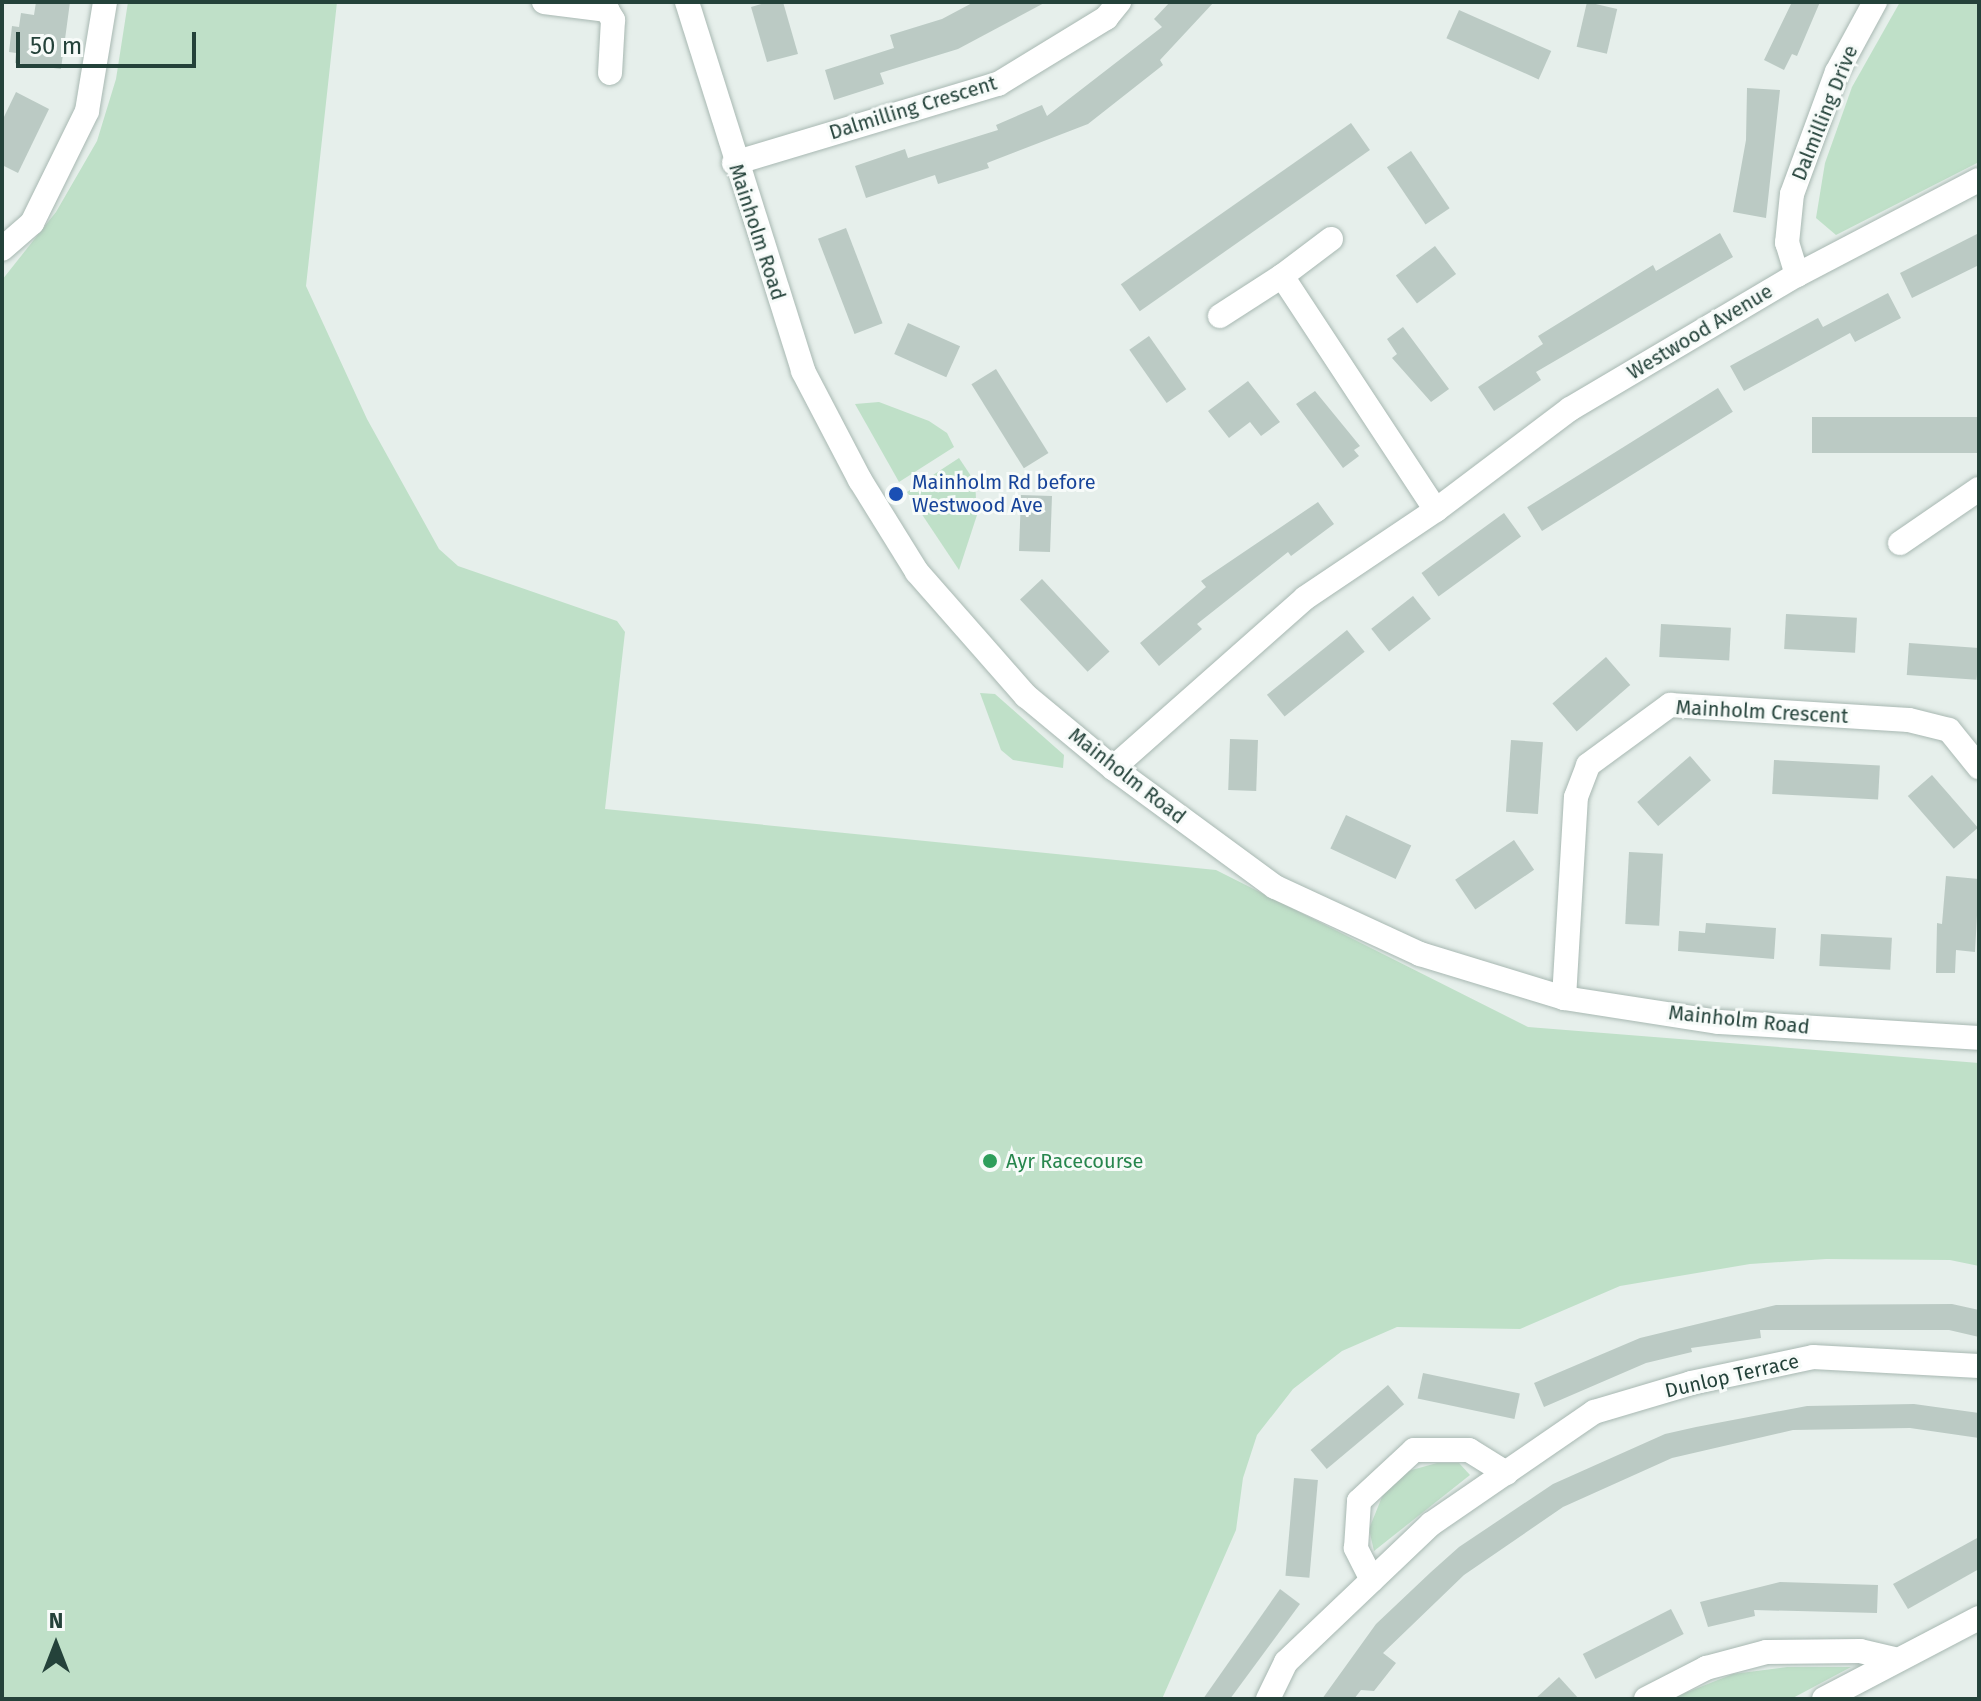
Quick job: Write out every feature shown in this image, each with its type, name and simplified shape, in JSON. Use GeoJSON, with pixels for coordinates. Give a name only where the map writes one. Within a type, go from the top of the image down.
{"type":"FeatureCollection","features":[{"type":"Feature","properties":{"kind":"street"},"geometry":{"type":"LineString","coordinates":[[2,249],[32,223],[87,111],[105,2]]}},
{"type":"Feature","properties":{"kind":"street"},"geometry":{"type":"LineString","coordinates":[[544,2],[607,10],[613,20],[610,73]]}},
{"type":"Feature","properties":{"kind":"street","name":"Mainholm Road"},"geometry":{"type":"LineString","coordinates":[[687,2],[734,163],[803,371],[917,572],[1026,696],[1113,768],[1275,887],[1420,954],[1564,998],[1719,1022],[1979,1038]]}},
{"type":"Feature","properties":{"kind":"street","name":"Dalmilling Crescent"},"geometry":{"type":"LineString","coordinates":[[734,163],[998,84],[1106,18],[1119,2]]}},
{"type":"Feature","properties":{"kind":"street","name":"Dalmilling Drive"},"geometry":{"type":"LineString","coordinates":[[1797,275],[1787,243],[1792,194],[1837,72],[1875,2]]}},
{"type":"Feature","properties":{"kind":"street","name":"Westwood Avenue"},"geometry":{"type":"LineString","coordinates":[[1113,768],[1305,598],[1436,510],[1570,409],[1797,275],[1979,180]]}},
{"type":"Feature","properties":{"kind":"street"},"geometry":{"type":"LineString","coordinates":[[1220,316],[1282,276],[1331,239]]}},
{"type":"Feature","properties":{"kind":"street"},"geometry":{"type":"LineString","coordinates":[[1282,276],[1436,510]]}},
{"type":"Feature","properties":{"kind":"street"},"geometry":{"type":"LineString","coordinates":[[1900,543],[1979,489]]}},
{"type":"Feature","properties":{"kind":"street","name":"Mainholm Crescent"},"geometry":{"type":"LineString","coordinates":[[1564,998],[1576,797],[1588,765],[1670,705],[1909,720],[1949,730],[1979,767]]}},
{"type":"Feature","properties":{"kind":"street","name":"Dunlop Terrace"},"geometry":{"type":"LineString","coordinates":[[1268,1699],[1286,1662],[1431,1524],[1594,1412],[1691,1383],[1813,1357],[1979,1366]]}},
{"type":"Feature","properties":{"kind":"street"},"geometry":{"type":"LineString","coordinates":[[1372,1580],[1356,1548],[1359,1501],[1414,1450],[1469,1450],[1506,1473]]}},
{"type":"Feature","properties":{"kind":"street"},"geometry":{"type":"LineString","coordinates":[[1824,1699],[1895,1659],[1979,1618]]}},
{"type":"Feature","properties":{"kind":"street"},"geometry":{"type":"LineString","coordinates":[[1646,1699],[1706,1668],[1766,1652],[1860,1651],[1895,1659]]}},
{"type":"Feature","properties":{"kind":"green space","name":"Ayr Racecourse"},"geometry":{"type":"Polygon","coordinates":[[[128,2],[337,2],[306,286],[367,419],[439,549],[458,566],[617,621],[625,632],[605,809],[1216,870],[1528,1027],[1979,1063],[1979,1266],[1950,1260],[1826,1259],[1750,1264],[1620,1286],[1520,1329],[1397,1327],[1342,1351],[1293,1389],[1257,1435],[1243,1478],[1236,1530],[1162,1699],[2,1699],[2,280],[56,212],[97,141],[116,79],[128,2]]]}},
{"type":"Feature","properties":{"kind":"green space"},"geometry":{"type":"Polygon","coordinates":[[[1900,2],[1979,2],[1979,162],[1836,235],[1816,218],[1825,163],[1852,87],[1900,2]]]}},
{"type":"Feature","properties":{"kind":"green space"},"geometry":{"type":"Polygon","coordinates":[[[879,402],[929,421],[947,433],[954,447],[899,482],[855,404],[879,402]]]}},
{"type":"Feature","properties":{"kind":"green space"},"geometry":{"type":"Polygon","coordinates":[[[959,458],[975,482],[977,515],[959,570],[907,492],[959,458]]]}},
{"type":"Feature","properties":{"kind":"green space"},"geometry":{"type":"Polygon","coordinates":[[[980,693],[995,694],[1064,755],[1063,768],[1013,760],[1001,750],[980,693]]]}},
{"type":"Feature","properties":{"kind":"green space"},"geometry":{"type":"Polygon","coordinates":[[[1437,1463],[1459,1463],[1470,1475],[1374,1551],[1369,1529],[1386,1487],[1408,1471],[1437,1463]]]}},
{"type":"Feature","properties":{"kind":"green space"},"geometry":{"type":"Polygon","coordinates":[[[1787,1667],[1851,1667],[1791,1699],[1670,1699],[1733,1674],[1787,1667]]]}},
{"type":"Feature","properties":{"kind":"building"},"geometry":{"type":"Polygon","coordinates":[[[36,2],[70,2],[61,69],[15,63],[16,53],[9,52],[12,26],[19,27],[21,13],[34,15],[36,2]]]}},
{"type":"Feature","properties":{"kind":"building"},"geometry":{"type":"Polygon","coordinates":[[[783,2],[798,54],[767,62],[751,7],[783,2]]]}},
{"type":"Feature","properties":{"kind":"building"},"geometry":{"type":"Polygon","coordinates":[[[974,2],[1046,2],[958,49],[880,73],[884,84],[834,100],[825,70],[894,48],[890,35],[942,19],[974,2]]]}},
{"type":"Feature","properties":{"kind":"building"},"geometry":{"type":"Polygon","coordinates":[[[1170,2],[1214,2],[1160,60],[1163,65],[1088,124],[987,163],[989,168],[938,184],[935,175],[866,198],[855,166],[905,149],[908,158],[998,130],[996,125],[1042,105],[1047,116],[1162,27],[1154,19],[1170,2]]]}},
{"type":"Feature","properties":{"kind":"building"},"geometry":{"type":"Polygon","coordinates":[[[1587,2],[1617,9],[1607,54],[1577,47],[1587,2]]]}},
{"type":"Feature","properties":{"kind":"building"},"geometry":{"type":"Polygon","coordinates":[[[1792,2],[1820,2],[1797,56],[1792,54],[1784,70],[1764,60],[1792,2]]]}},
{"type":"Feature","properties":{"kind":"building"},"geometry":{"type":"Polygon","coordinates":[[[1459,10],[1551,51],[1539,79],[1446,38],[1459,10]]]}},
{"type":"Feature","properties":{"kind":"building"},"geometry":{"type":"Polygon","coordinates":[[[1747,88],[1780,90],[1766,218],[1733,212],[1746,140],[1747,88]]]}},
{"type":"Feature","properties":{"kind":"building"},"geometry":{"type":"Polygon","coordinates":[[[16,92],[49,109],[18,173],[2,165],[2,121],[16,92]]]}},
{"type":"Feature","properties":{"kind":"building"},"geometry":{"type":"Polygon","coordinates":[[[1351,123],[1370,150],[1140,311],[1121,284],[1351,123]]]}},
{"type":"Feature","properties":{"kind":"building"},"geometry":{"type":"Polygon","coordinates":[[[1411,151],[1450,208],[1426,224],[1387,167],[1411,151]]]}},
{"type":"Feature","properties":{"kind":"building"},"geometry":{"type":"Polygon","coordinates":[[[846,228],[883,323],[855,334],[818,239],[846,228]]]}},
{"type":"Feature","properties":{"kind":"building"},"geometry":{"type":"Polygon","coordinates":[[[1720,233],[1733,257],[1536,372],[1541,380],[1494,411],[1478,387],[1543,344],[1538,336],[1653,265],[1656,271],[1720,233]]]}},
{"type":"Feature","properties":{"kind":"building"},"geometry":{"type":"Polygon","coordinates":[[[1979,233],[1979,265],[1912,298],[1900,273],[1979,233]]]}},
{"type":"Feature","properties":{"kind":"building"},"geometry":{"type":"Polygon","coordinates":[[[1435,246],[1456,274],[1417,303],[1396,275],[1435,246]]]}},
{"type":"Feature","properties":{"kind":"building"},"geometry":{"type":"Polygon","coordinates":[[[1888,293],[1901,318],[1855,342],[1850,333],[1744,391],[1730,366],[1818,318],[1823,327],[1888,293]]]}},
{"type":"Feature","properties":{"kind":"building"},"geometry":{"type":"Polygon","coordinates":[[[908,323],[960,346],[946,377],[894,354],[908,323]]]}},
{"type":"Feature","properties":{"kind":"building"},"geometry":{"type":"Polygon","coordinates":[[[1403,327],[1449,389],[1431,402],[1392,358],[1397,354],[1387,339],[1403,327]]]}},
{"type":"Feature","properties":{"kind":"building"},"geometry":{"type":"Polygon","coordinates":[[[1149,336],[1186,389],[1167,403],[1129,350],[1149,336]]]}},
{"type":"Feature","properties":{"kind":"building"},"geometry":{"type":"Polygon","coordinates":[[[996,369],[1048,453],[1024,468],[971,384],[996,369]]]}},
{"type":"Feature","properties":{"kind":"building"},"geometry":{"type":"Polygon","coordinates":[[[1248,381],[1280,422],[1261,436],[1250,422],[1229,438],[1208,411],[1248,381]]]}},
{"type":"Feature","properties":{"kind":"building"},"geometry":{"type":"Polygon","coordinates":[[[1718,388],[1733,412],[1542,531],[1527,507],[1718,388]]]}},
{"type":"Feature","properties":{"kind":"building"},"geometry":{"type":"Polygon","coordinates":[[[1315,391],[1360,446],[1354,450],[1359,456],[1343,468],[1296,404],[1315,391]]]}},
{"type":"Feature","properties":{"kind":"building"},"geometry":{"type":"Polygon","coordinates":[[[1812,417],[1979,417],[1979,453],[1812,453],[1812,417]]]}},
{"type":"Feature","properties":{"kind":"building"},"geometry":{"type":"Polygon","coordinates":[[[1021,495],[1052,496],[1050,552],[1019,551],[1021,495]]]}},
{"type":"Feature","properties":{"kind":"building"},"geometry":{"type":"Polygon","coordinates":[[[1318,502],[1334,524],[1291,556],[1288,552],[1197,624],[1202,629],[1159,666],[1140,643],[1206,587],[1201,581],[1318,502]]]}},
{"type":"Feature","properties":{"kind":"building"},"geometry":{"type":"Polygon","coordinates":[[[1504,513],[1521,536],[1439,596],[1421,573],[1504,513]]]}},
{"type":"Feature","properties":{"kind":"building"},"geometry":{"type":"Polygon","coordinates":[[[1042,579],[1110,651],[1088,672],[1020,599],[1042,579]]]}},
{"type":"Feature","properties":{"kind":"building"},"geometry":{"type":"Polygon","coordinates":[[[1413,596],[1431,619],[1389,651],[1371,629],[1413,596]]]}},
{"type":"Feature","properties":{"kind":"building"},"geometry":{"type":"Polygon","coordinates":[[[1786,614],[1857,618],[1855,653],[1784,649],[1786,614]]]}},
{"type":"Feature","properties":{"kind":"building"},"geometry":{"type":"Polygon","coordinates":[[[1661,624],[1731,628],[1729,661],[1659,657],[1661,624]]]}},
{"type":"Feature","properties":{"kind":"building"},"geometry":{"type":"Polygon","coordinates":[[[1347,630],[1365,652],[1285,717],[1267,695],[1347,630]]]}},
{"type":"Feature","properties":{"kind":"building"},"geometry":{"type":"Polygon","coordinates":[[[1909,643],[1979,648],[1977,680],[1907,675],[1909,643]]]}},
{"type":"Feature","properties":{"kind":"building"},"geometry":{"type":"Polygon","coordinates":[[[1606,657],[1630,685],[1577,732],[1552,704],[1606,657]]]}},
{"type":"Feature","properties":{"kind":"building"},"geometry":{"type":"Polygon","coordinates":[[[1230,739],[1258,740],[1256,791],[1228,790],[1230,739]]]}},
{"type":"Feature","properties":{"kind":"building"},"geometry":{"type":"Polygon","coordinates":[[[1511,740],[1543,742],[1538,814],[1506,812],[1511,740]]]}},
{"type":"Feature","properties":{"kind":"building"},"geometry":{"type":"Polygon","coordinates":[[[1690,756],[1711,780],[1658,826],[1637,802],[1690,756]]]}},
{"type":"Feature","properties":{"kind":"building"},"geometry":{"type":"Polygon","coordinates":[[[1774,760],[1880,766],[1878,800],[1772,794],[1774,760]]]}},
{"type":"Feature","properties":{"kind":"building"},"geometry":{"type":"Polygon","coordinates":[[[1932,775],[1978,828],[1954,849],[1908,796],[1932,775]]]}},
{"type":"Feature","properties":{"kind":"building"},"geometry":{"type":"Polygon","coordinates":[[[1346,815],[1411,845],[1396,879],[1330,849],[1346,815]]]}},
{"type":"Feature","properties":{"kind":"building"},"geometry":{"type":"Polygon","coordinates":[[[1514,840],[1534,870],[1475,910],[1455,880],[1514,840]]]}},
{"type":"Feature","properties":{"kind":"building"},"geometry":{"type":"Polygon","coordinates":[[[1629,852],[1663,854],[1659,926],[1625,924],[1629,852]]]}},
{"type":"Feature","properties":{"kind":"building"},"geometry":{"type":"Polygon","coordinates":[[[1946,876],[1979,879],[1975,952],[1956,950],[1955,973],[1936,973],[1937,923],[1942,924],[1946,876]]]}},
{"type":"Feature","properties":{"kind":"building"},"geometry":{"type":"Polygon","coordinates":[[[1706,923],[1776,928],[1774,959],[1678,951],[1679,931],[1705,933],[1706,923]]]}},
{"type":"Feature","properties":{"kind":"building"},"geometry":{"type":"Polygon","coordinates":[[[1821,934],[1892,938],[1890,970],[1819,966],[1821,934]]]}},
{"type":"Feature","properties":{"kind":"building"},"geometry":{"type":"Polygon","coordinates":[[[1952,1304],[1979,1310],[1979,1337],[1949,1330],[1760,1330],[1761,1338],[1691,1348],[1692,1352],[1646,1363],[1544,1407],[1534,1383],[1640,1338],[1776,1305],[1952,1304]]]}},
{"type":"Feature","properties":{"kind":"building"},"geometry":{"type":"Polygon","coordinates":[[[1423,1373],[1520,1394],[1514,1419],[1418,1398],[1423,1373]]]}},
{"type":"Feature","properties":{"kind":"building"},"geometry":{"type":"Polygon","coordinates":[[[1388,1385],[1404,1404],[1327,1469],[1311,1450],[1388,1385]]]}},
{"type":"Feature","properties":{"kind":"building"},"geometry":{"type":"Polygon","coordinates":[[[1914,1404],[1979,1413],[1979,1438],[1910,1428],[1793,1430],[1672,1458],[1563,1507],[1464,1575],[1383,1653],[1396,1663],[1374,1691],[1361,1690],[1354,1699],[1322,1699],[1376,1624],[1431,1572],[1459,1547],[1553,1484],[1665,1434],[1696,1427],[1807,1406],[1914,1404]]]}},
{"type":"Feature","properties":{"kind":"building"},"geometry":{"type":"Polygon","coordinates":[[[1294,1478],[1318,1480],[1309,1578],[1285,1576],[1294,1478]]]}},
{"type":"Feature","properties":{"kind":"building"},"geometry":{"type":"Polygon","coordinates":[[[1979,1537],[1979,1569],[1908,1609],[1893,1584],[1979,1537]]]}},
{"type":"Feature","properties":{"kind":"building"},"geometry":{"type":"Polygon","coordinates":[[[1780,1582],[1878,1585],[1877,1613],[1754,1610],[1755,1616],[1708,1627],[1700,1602],[1780,1582]]]}},
{"type":"Feature","properties":{"kind":"building"},"geometry":{"type":"Polygon","coordinates":[[[1280,1589],[1300,1604],[1230,1699],[1203,1699],[1280,1589]]]}},
{"type":"Feature","properties":{"kind":"building"},"geometry":{"type":"Polygon","coordinates":[[[1671,1609],[1684,1634],[1596,1679],[1583,1654],[1671,1609]]]}},
{"type":"Feature","properties":{"kind":"building"},"geometry":{"type":"Polygon","coordinates":[[[1559,1677],[1579,1699],[1535,1699],[1559,1677]]]}},
{"type":"Feature","properties":{"kind":"place","name":"Mainholm Rd before Westwood Ave"},"geometry":{"type":"Point","coordinates":[896,494]}},
{"type":"Feature","properties":{"kind":"place","name":"Ayr Racecourse"},"geometry":{"type":"Point","coordinates":[990,1161]}}]}
